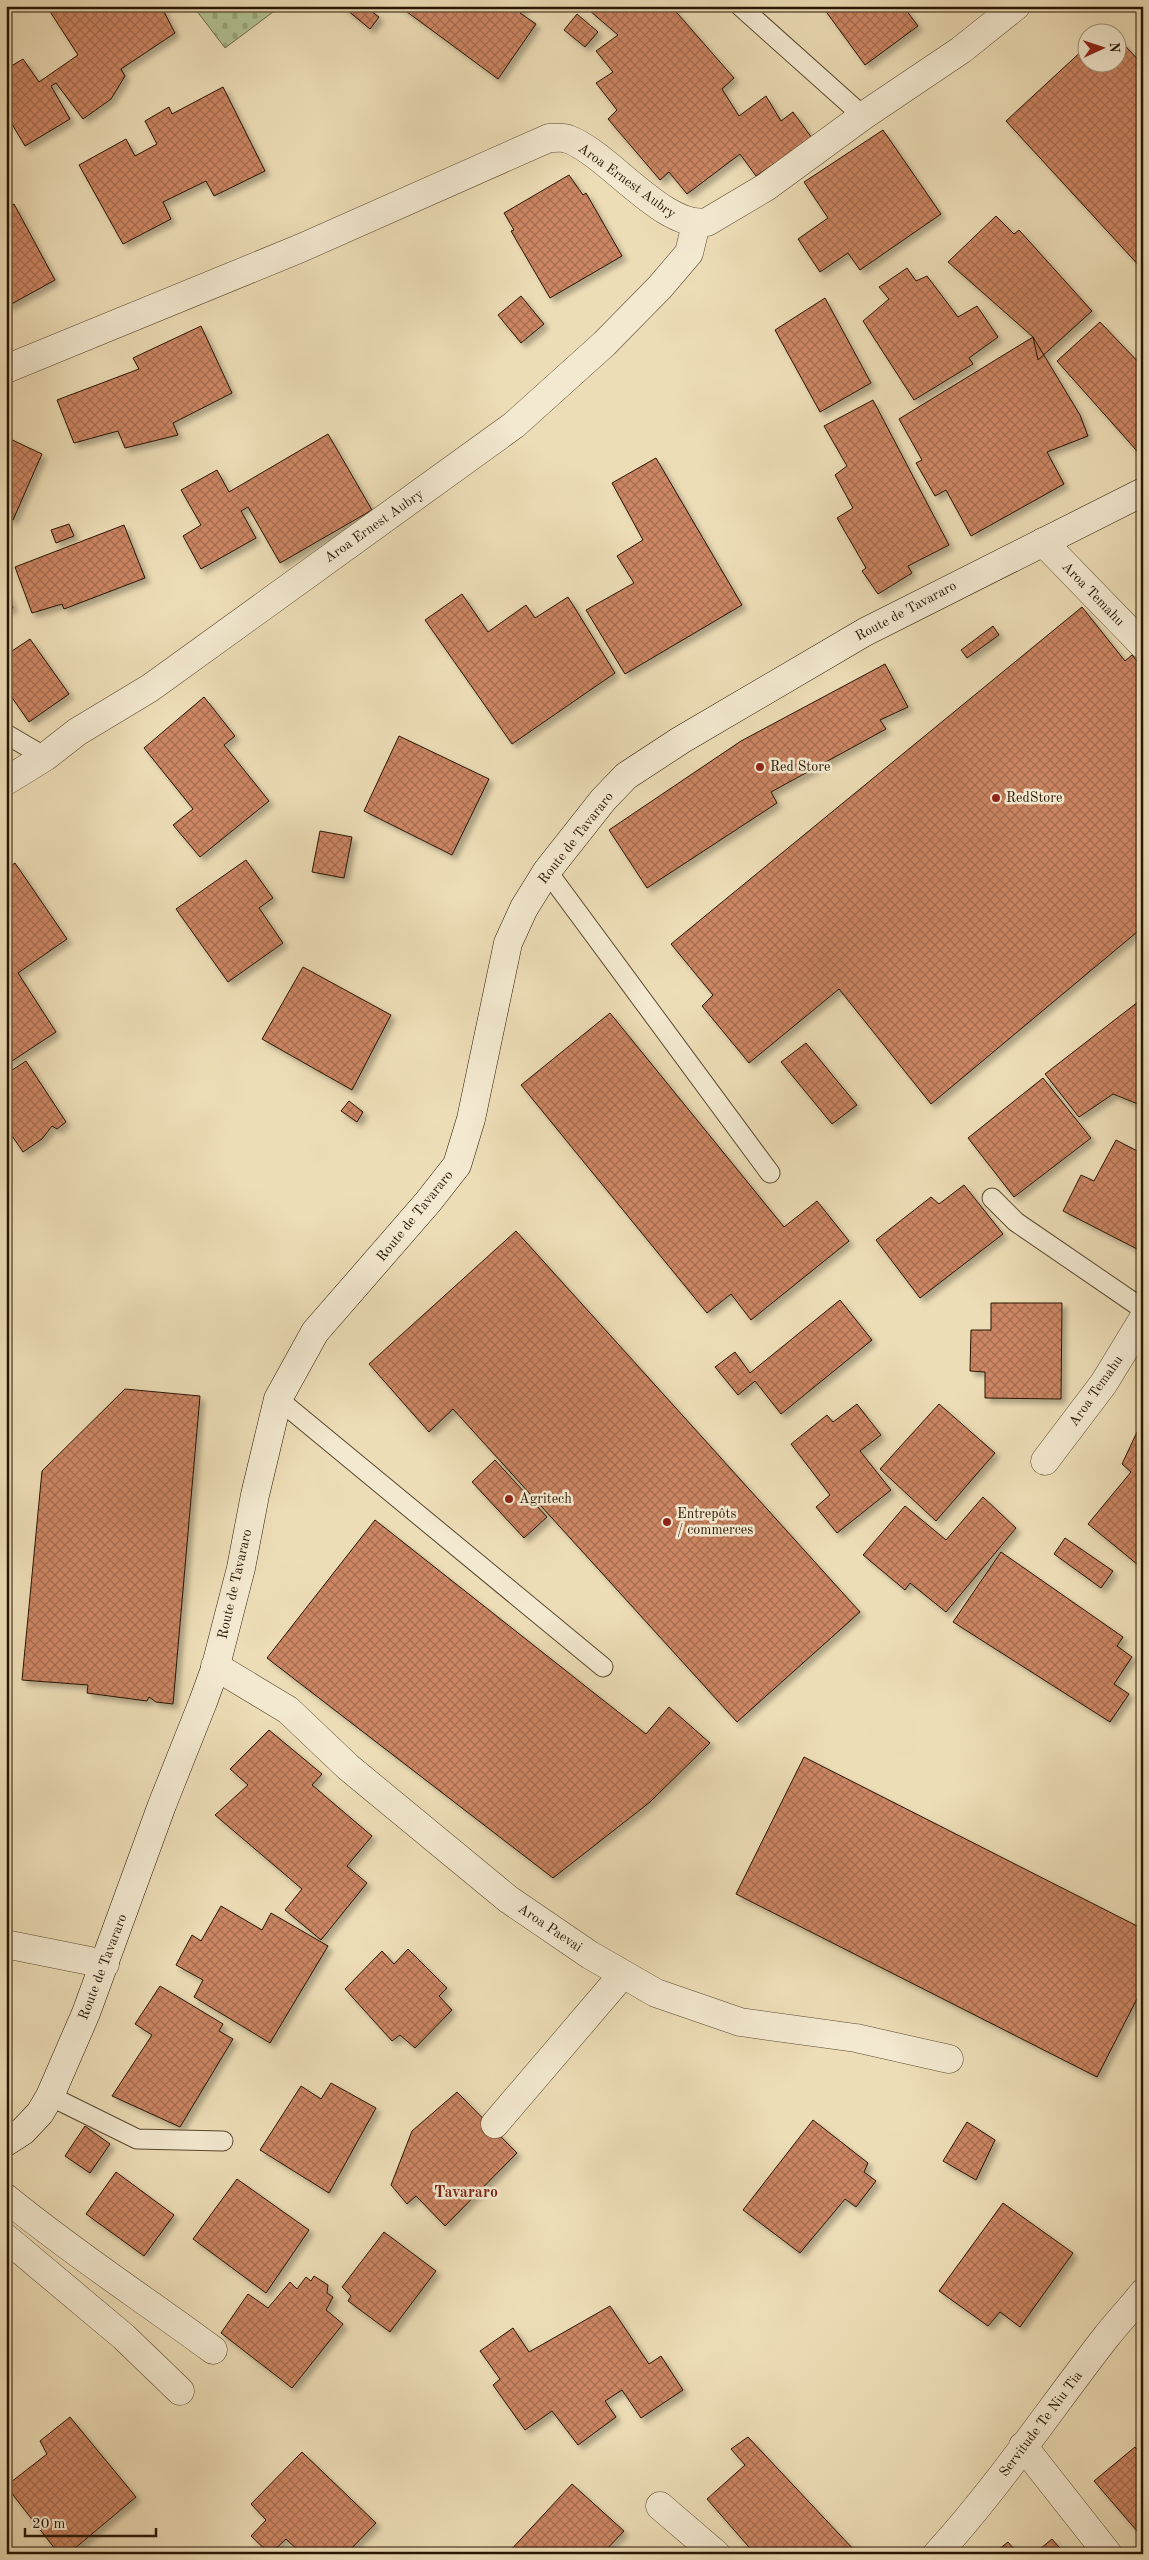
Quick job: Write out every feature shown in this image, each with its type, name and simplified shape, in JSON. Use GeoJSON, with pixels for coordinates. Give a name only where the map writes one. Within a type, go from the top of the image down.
{"type":"FeatureCollection","features":[{"type":"Feature","properties":{"kind":"street"},"geometry":{"type":"LineString","coordinates":[[696,224],[707,222],[766,187],[863,116],[961,50],[1016,6]]}},
{"type":"Feature","properties":{"kind":"street","name":"Aroa Ernest Aubry"},"geometry":{"type":"LineString","coordinates":[[6,369],[301,248],[549,138],[567,138],[593,154],[677,218],[696,224],[689,253],[660,287],[604,344],[514,425],[150,688],[77,732],[45,757],[6,781]]}},
{"type":"Feature","properties":{"kind":"street","name":"Route de Tavararo"},"geometry":{"type":"LineString","coordinates":[[6,2142],[23,2131],[40,2112],[50,2096],[105,1964],[215,1666],[241,1568],[255,1494],[278,1399],[315,1332],[428,1202],[457,1165],[471,1119],[508,943],[524,908],[547,871],[603,800],[626,776],[744,701],[865,632],[1143,492]]}},
{"type":"Feature","properties":{"kind":"street","name":"Aroa Temahu"},"geometry":{"type":"LineString","coordinates":[[1043,542],[1143,645]]}},
{"type":"Feature","properties":{"kind":"street","name":"Aroa Temahu"},"geometry":{"type":"LineString","coordinates":[[1045,1462],[1104,1383],[1143,1319]]}},
{"type":"Feature","properties":{"kind":"street","name":"Aroa Paevai"},"geometry":{"type":"LineString","coordinates":[[215,1666],[288,1710],[348,1767],[508,1899],[590,1955],[656,1993],[740,2022],[856,2038],[949,2059]]}},
{"type":"Feature","properties":{"kind":"street"},"geometry":{"type":"LineString","coordinates":[[10,1945],[105,1964]]}},
{"type":"Feature","properties":{"kind":"street"},"geometry":{"type":"LineString","coordinates":[[495,2124],[623,1974]]}},
{"type":"Feature","properties":{"kind":"street"},"geometry":{"type":"LineString","coordinates":[[6,2198],[61,2244],[130,2289],[214,2350]]}},
{"type":"Feature","properties":{"kind":"street"},"geometry":{"type":"LineString","coordinates":[[6,2238],[124,2337],[180,2391]]}},
{"type":"Feature","properties":{"kind":"street","name":"Servitude Te Niu Tia"},"geometry":{"type":"LineString","coordinates":[[937,2554],[970,2517],[1143,2292]]}},
{"type":"Feature","properties":{"kind":"street"},"geometry":{"type":"LineString","coordinates":[[1023,2446],[1108,2554]]}},
{"type":"Feature","properties":{"kind":"street"},"geometry":{"type":"LineString","coordinates":[[660,2506],[716,2554]]}},
{"type":"Feature","properties":{"kind":"lane"},"geometry":{"type":"LineString","coordinates":[[740,6],[863,116]]}},
{"type":"Feature","properties":{"kind":"lane"},"geometry":{"type":"LineString","coordinates":[[6,734],[45,757]]}},
{"type":"Feature","properties":{"kind":"lane"},"geometry":{"type":"LineString","coordinates":[[547,871],[770,1172]]}},
{"type":"Feature","properties":{"kind":"lane"},"geometry":{"type":"LineString","coordinates":[[992,1198],[1016,1222],[1143,1309]]}},
{"type":"Feature","properties":{"kind":"lane"},"geometry":{"type":"LineString","coordinates":[[278,1399],[603,1667]]}},
{"type":"Feature","properties":{"kind":"lane"},"geometry":{"type":"LineString","coordinates":[[50,2096],[137,2139],[223,2140]]}},
{"type":"Feature","properties":{"kind":"green space"},"geometry":{"type":"Polygon","coordinates":[[[193,6],[281,6],[225,48],[193,6]]]}},
{"type":"Feature","properties":{"kind":"building"},"geometry":{"type":"Polygon","coordinates":[[[55,6],[161,6],[175,33],[121,69],[125,76],[111,99],[83,119],[56,83],[51,86],[70,119],[25,146],[6,114],[6,69],[23,59],[39,82],[78,55],[49,10],[55,6]]]}},
{"type":"Feature","properties":{"kind":"building"},"geometry":{"type":"Polygon","coordinates":[[[342,6],[365,6],[379,17],[370,29],[342,6]]]}},
{"type":"Feature","properties":{"kind":"building"},"geometry":{"type":"Polygon","coordinates":[[[399,6],[525,6],[520,13],[536,24],[498,79],[399,6]]]}},
{"type":"Feature","properties":{"kind":"building"},"geometry":{"type":"Polygon","coordinates":[[[593,6],[671,6],[734,78],[722,89],[739,116],[766,96],[781,121],[793,112],[812,138],[756,176],[740,154],[687,194],[669,172],[660,180],[608,119],[617,110],[596,83],[613,72],[596,51],[618,35],[590,11],[593,6]]]}},
{"type":"Feature","properties":{"kind":"building"},"geometry":{"type":"Polygon","coordinates":[[[822,6],[903,6],[918,26],[865,65],[822,6]]]}},
{"type":"Feature","properties":{"kind":"building"},"geometry":{"type":"Polygon","coordinates":[[[577,14],[598,32],[585,47],[564,30],[577,14]]]}},
{"type":"Feature","properties":{"kind":"building"},"geometry":{"type":"Polygon","coordinates":[[[1126,47],[1143,65],[1143,270],[1006,121],[1076,56],[1076,72],[1126,72],[1126,47]]]}},
{"type":"Feature","properties":{"kind":"building"},"geometry":{"type":"Polygon","coordinates":[[[223,87],[265,171],[214,196],[206,181],[163,202],[171,219],[123,244],[79,165],[126,139],[135,156],[157,144],[145,121],[169,107],[172,114],[223,87]]]}},
{"type":"Feature","properties":{"kind":"building"},"geometry":{"type":"Polygon","coordinates":[[[883,130],[941,214],[860,270],[848,253],[820,272],[798,239],[828,218],[804,182],[883,130]]]}},
{"type":"Feature","properties":{"kind":"building"},"geometry":{"type":"Polygon","coordinates":[[[569,175],[583,195],[586,193],[622,256],[550,298],[511,231],[514,230],[504,213],[569,175]]]}},
{"type":"Feature","properties":{"kind":"building"},"geometry":{"type":"Polygon","coordinates":[[[14,204],[55,280],[6,307],[6,208],[14,204]]]}},
{"type":"Feature","properties":{"kind":"building"},"geometry":{"type":"Polygon","coordinates":[[[996,216],[1014,234],[1019,230],[1092,311],[1038,360],[1033,337],[948,262],[996,216]]]}},
{"type":"Feature","properties":{"kind":"building"},"geometry":{"type":"Polygon","coordinates":[[[907,268],[916,281],[927,276],[958,317],[977,306],[998,337],[969,358],[973,364],[914,400],[863,321],[889,299],[879,287],[907,268]]]}},
{"type":"Feature","properties":{"kind":"building"},"geometry":{"type":"Polygon","coordinates":[[[521,296],[544,324],[521,343],[498,315],[521,296]]]}},
{"type":"Feature","properties":{"kind":"building"},"geometry":{"type":"Polygon","coordinates":[[[825,298],[871,383],[820,412],[775,330],[825,298]]]}},
{"type":"Feature","properties":{"kind":"building"},"geometry":{"type":"Polygon","coordinates":[[[1100,322],[1143,367],[1143,446],[1137,451],[1057,361],[1100,322]]]}},
{"type":"Feature","properties":{"kind":"building"},"geometry":{"type":"Polygon","coordinates":[[[201,326],[232,393],[173,423],[178,435],[125,448],[118,431],[74,443],[57,400],[139,369],[133,358],[201,326]]]}},
{"type":"Feature","properties":{"kind":"building"},"geometry":{"type":"Polygon","coordinates":[[[1033,337],[1080,415],[1088,436],[1047,452],[1064,484],[971,536],[946,490],[935,496],[916,463],[922,460],[899,419],[1033,337]]]}},
{"type":"Feature","properties":{"kind":"building"},"geometry":{"type":"Polygon","coordinates":[[[873,400],[949,545],[908,566],[912,573],[878,594],[862,571],[866,568],[837,518],[853,508],[835,475],[847,466],[824,426],[873,400]]]}},
{"type":"Feature","properties":{"kind":"building"},"geometry":{"type":"Polygon","coordinates":[[[328,434],[372,510],[280,563],[248,507],[241,511],[256,538],[201,569],[183,536],[201,525],[181,490],[217,470],[229,492],[328,434]]]}},
{"type":"Feature","properties":{"kind":"building"},"geometry":{"type":"Polygon","coordinates":[[[6,437],[42,454],[13,520],[6,517],[6,437]]]}},
{"type":"Feature","properties":{"kind":"building"},"geometry":{"type":"Polygon","coordinates":[[[656,458],[742,605],[625,674],[586,610],[634,583],[617,556],[643,540],[612,483],[656,458]]]}},
{"type":"Feature","properties":{"kind":"building"},"geometry":{"type":"Polygon","coordinates":[[[69,524],[74,536],[56,543],[51,530],[69,524]]]}},
{"type":"Feature","properties":{"kind":"building"},"geometry":{"type":"Polygon","coordinates":[[[124,525],[145,578],[64,609],[62,604],[32,613],[15,567],[124,525]]]}},
{"type":"Feature","properties":{"kind":"building"},"geometry":{"type":"Polygon","coordinates":[[[6,591],[13,608],[6,610],[6,591]]]}},
{"type":"Feature","properties":{"kind":"building"},"geometry":{"type":"Polygon","coordinates":[[[462,594],[488,632],[526,605],[535,618],[568,597],[615,673],[512,744],[425,620],[462,594]]]}},
{"type":"Feature","properties":{"kind":"building","name":"RedStore"},"geometry":{"type":"Polygon","coordinates":[[[1082,607],[1125,661],[1132,655],[1143,668],[1143,927],[931,1104],[839,989],[749,1063],[702,1006],[713,995],[671,944],[1082,607]]]}},
{"type":"Feature","properties":{"kind":"building"},"geometry":{"type":"Polygon","coordinates":[[[993,626],[999,635],[967,658],[961,650],[993,626]]]}},
{"type":"Feature","properties":{"kind":"building"},"geometry":{"type":"Polygon","coordinates":[[[30,639],[69,694],[29,722],[6,689],[6,655],[30,639]]]}},
{"type":"Feature","properties":{"kind":"building","name":"Red Store"},"geometry":{"type":"Polygon","coordinates":[[[885,664],[908,707],[880,720],[886,729],[771,792],[777,803],[647,888],[609,830],[741,741],[885,664]]]}},
{"type":"Feature","properties":{"kind":"building"},"geometry":{"type":"Polygon","coordinates":[[[204,697],[235,736],[224,745],[269,801],[200,857],[173,825],[193,809],[144,748],[204,697]]]}},
{"type":"Feature","properties":{"kind":"building"},"geometry":{"type":"Polygon","coordinates":[[[399,736],[489,779],[452,855],[364,811],[399,736]]]}},
{"type":"Feature","properties":{"kind":"building"},"geometry":{"type":"Polygon","coordinates":[[[320,831],[352,837],[344,878],[312,872],[320,831]]]}},
{"type":"Feature","properties":{"kind":"building"},"geometry":{"type":"Polygon","coordinates":[[[246,860],[273,898],[259,908],[283,943],[228,982],[176,909],[246,860]]]}},
{"type":"Feature","properties":{"kind":"building"},"geometry":{"type":"Polygon","coordinates":[[[15,863],[67,939],[18,973],[56,1032],[6,1065],[6,869],[15,863]]]}},
{"type":"Feature","properties":{"kind":"building"},"geometry":{"type":"Polygon","coordinates":[[[303,967],[391,1015],[352,1090],[262,1039],[303,967]]]}},
{"type":"Feature","properties":{"kind":"building"},"geometry":{"type":"Polygon","coordinates":[[[1143,998],[1143,1106],[1113,1094],[1079,1117],[1045,1074],[1143,998]]]}},
{"type":"Feature","properties":{"kind":"building"},"geometry":{"type":"Polygon","coordinates":[[[610,1013],[784,1227],[817,1201],[849,1241],[751,1320],[731,1294],[707,1313],[521,1085],[610,1013]]]}},
{"type":"Feature","properties":{"kind":"building"},"geometry":{"type":"Polygon","coordinates":[[[806,1043],[857,1105],[832,1124],[781,1062],[806,1043]]]}},
{"type":"Feature","properties":{"kind":"building"},"geometry":{"type":"Polygon","coordinates":[[[26,1061],[66,1122],[57,1129],[52,1126],[42,1139],[23,1152],[6,1127],[6,1074],[26,1061]]]}},
{"type":"Feature","properties":{"kind":"building"},"geometry":{"type":"Polygon","coordinates":[[[1043,1078],[1091,1138],[1014,1197],[968,1138],[1043,1078]]]}},
{"type":"Feature","properties":{"kind":"building"},"geometry":{"type":"Polygon","coordinates":[[[349,1101],[363,1112],[357,1122],[341,1111],[349,1101]]]}},
{"type":"Feature","properties":{"kind":"building"},"geometry":{"type":"Polygon","coordinates":[[[1116,1140],[1143,1154],[1143,1252],[1063,1211],[1081,1175],[1094,1181],[1116,1140]]]}},
{"type":"Feature","properties":{"kind":"building"},"geometry":{"type":"Polygon","coordinates":[[[964,1185],[1003,1234],[920,1298],[876,1240],[931,1197],[939,1204],[964,1185]]]}},
{"type":"Feature","properties":{"kind":"building","name":"Entrepôts / commerces"},"geometry":{"type":"Polygon","coordinates":[[[516,1231],[860,1612],[737,1722],[453,1409],[429,1432],[369,1364],[516,1231]]]}},
{"type":"Feature","properties":{"kind":"building"},"geometry":{"type":"Polygon","coordinates":[[[840,1300],[872,1340],[781,1414],[755,1381],[738,1395],[715,1367],[735,1352],[750,1373],[840,1300]]]}},
{"type":"Feature","properties":{"kind":"building"},"geometry":{"type":"Polygon","coordinates":[[[991,1303],[1062,1303],[1061,1399],[985,1398],[985,1372],[970,1371],[971,1330],[991,1330],[991,1303]]]}},
{"type":"Feature","properties":{"kind":"building"},"geometry":{"type":"Polygon","coordinates":[[[125,1389],[200,1396],[173,1704],[156,1702],[149,1697],[147,1701],[87,1693],[88,1685],[22,1680],[42,1471],[125,1389]]]}},
{"type":"Feature","properties":{"kind":"building"},"geometry":{"type":"Polygon","coordinates":[[[857,1404],[881,1435],[860,1451],[891,1490],[837,1533],[816,1507],[830,1495],[791,1444],[827,1415],[833,1422],[857,1404]]]}},
{"type":"Feature","properties":{"kind":"building"},"geometry":{"type":"Polygon","coordinates":[[[939,1404],[995,1453],[936,1521],[880,1469],[939,1404]]]}},
{"type":"Feature","properties":{"kind":"building"},"geometry":{"type":"Polygon","coordinates":[[[1137,1432],[1143,1434],[1143,1473],[1139,1473],[1143,1475],[1143,1569],[1088,1524],[1131,1472],[1122,1464],[1137,1432]]]}},
{"type":"Feature","properties":{"kind":"building","name":"Agritech"},"geometry":{"type":"Polygon","coordinates":[[[495,1460],[547,1517],[524,1538],[472,1482],[495,1460]]]}},
{"type":"Feature","properties":{"kind":"building"},"geometry":{"type":"Polygon","coordinates":[[[983,1497],[1016,1528],[946,1612],[910,1583],[905,1590],[863,1555],[905,1506],[946,1540],[983,1497]]]}},
{"type":"Feature","properties":{"kind":"building"},"geometry":{"type":"Polygon","coordinates":[[[375,1520],[646,1734],[669,1707],[710,1743],[650,1802],[553,1878],[267,1658],[375,1520]]]}},
{"type":"Feature","properties":{"kind":"building"},"geometry":{"type":"Polygon","coordinates":[[[1065,1538],[1113,1571],[1101,1588],[1054,1554],[1065,1538]]]}},
{"type":"Feature","properties":{"kind":"building"},"geometry":{"type":"Polygon","coordinates":[[[1001,1552],[1123,1637],[1117,1646],[1132,1657],[1114,1684],[1129,1694],[1110,1722],[953,1622],[1001,1552]]]}},
{"type":"Feature","properties":{"kind":"building"},"geometry":{"type":"Polygon","coordinates":[[[269,1730],[322,1774],[312,1785],[372,1836],[347,1866],[367,1883],[321,1940],[285,1910],[302,1889],[215,1815],[248,1785],[230,1769],[269,1730]]]}},
{"type":"Feature","properties":{"kind":"building"},"geometry":{"type":"Polygon","coordinates":[[[804,1757],[1143,1929],[1143,1987],[1097,2077],[736,1894],[804,1757]]]}},
{"type":"Feature","properties":{"kind":"building"},"geometry":{"type":"Polygon","coordinates":[[[221,1906],[262,1930],[271,1913],[328,1946],[270,2043],[194,1997],[203,1980],[176,1965],[192,1935],[201,1941],[221,1906]]]}},
{"type":"Feature","properties":{"kind":"building"},"geometry":{"type":"Polygon","coordinates":[[[408,1949],[447,1988],[439,1996],[452,2010],[415,2048],[400,2035],[392,2041],[345,1989],[382,1951],[394,1964],[408,1949]]]}},
{"type":"Feature","properties":{"kind":"building"},"geometry":{"type":"Polygon","coordinates":[[[160,1986],[223,2024],[219,2031],[233,2039],[180,2127],[112,2096],[152,2035],[135,2024],[160,1986]]]}},
{"type":"Feature","properties":{"kind":"building"},"geometry":{"type":"Polygon","coordinates":[[[331,2083],[376,2108],[329,2193],[260,2150],[301,2086],[321,2099],[331,2083]]]}},
{"type":"Feature","properties":{"kind":"building"},"geometry":{"type":"Polygon","coordinates":[[[457,2092],[517,2153],[445,2226],[416,2196],[407,2204],[391,2185],[412,2131],[457,2092]]]}},
{"type":"Feature","properties":{"kind":"building"},"geometry":{"type":"Polygon","coordinates":[[[813,2120],[868,2163],[864,2172],[876,2181],[856,2207],[845,2199],[800,2253],[743,2210],[813,2120]]]}},
{"type":"Feature","properties":{"kind":"building"},"geometry":{"type":"Polygon","coordinates":[[[967,2122],[995,2140],[976,2180],[943,2161],[967,2122]]]}},
{"type":"Feature","properties":{"kind":"building"},"geometry":{"type":"Polygon","coordinates":[[[85,2126],[110,2144],[90,2173],[65,2156],[85,2126]]]}},
{"type":"Feature","properties":{"kind":"building"},"geometry":{"type":"Polygon","coordinates":[[[116,2172],[174,2215],[144,2256],[86,2214],[116,2172]]]}},
{"type":"Feature","properties":{"kind":"building"},"geometry":{"type":"Polygon","coordinates":[[[237,2179],[309,2230],[266,2293],[193,2239],[237,2179]]]}},
{"type":"Feature","properties":{"kind":"building"},"geometry":{"type":"Polygon","coordinates":[[[1003,2203],[1073,2253],[1020,2327],[1000,2312],[988,2326],[939,2291],[1003,2203]]]}},
{"type":"Feature","properties":{"kind":"building"},"geometry":{"type":"Polygon","coordinates":[[[384,2232],[436,2271],[390,2332],[348,2301],[351,2296],[342,2287],[384,2232]]]}},
{"type":"Feature","properties":{"kind":"building"},"geometry":{"type":"Polygon","coordinates":[[[314,2276],[328,2285],[327,2293],[333,2297],[326,2310],[343,2324],[292,2388],[221,2333],[248,2294],[268,2308],[290,2282],[297,2289],[306,2277],[311,2281],[314,2276]]]}},
{"type":"Feature","properties":{"kind":"building"},"geometry":{"type":"Polygon","coordinates":[[[610,2306],[649,2364],[661,2356],[683,2390],[641,2418],[622,2390],[605,2401],[616,2417],[578,2445],[552,2411],[525,2430],[493,2385],[500,2379],[480,2351],[513,2328],[529,2352],[610,2306]]]}},
{"type":"Feature","properties":{"kind":"building"},"geometry":{"type":"Polygon","coordinates":[[[70,2417],[136,2497],[68,2554],[59,2554],[6,2486],[47,2454],[40,2441],[70,2417]]]}},
{"type":"Feature","properties":{"kind":"building"},"geometry":{"type":"Polygon","coordinates":[[[748,2437],[855,2551],[852,2554],[755,2554],[707,2499],[745,2465],[731,2449],[748,2437]]]}},
{"type":"Feature","properties":{"kind":"building"},"geometry":{"type":"Polygon","coordinates":[[[1135,2447],[1143,2457],[1143,2538],[1094,2481],[1135,2447]]]}},
{"type":"Feature","properties":{"kind":"building"},"geometry":{"type":"Polygon","coordinates":[[[302,2452],[376,2523],[346,2554],[302,2554],[286,2539],[270,2554],[251,2536],[266,2520],[251,2504],[302,2452]]]}},
{"type":"Feature","properties":{"kind":"building"},"geometry":{"type":"Polygon","coordinates":[[[572,2484],[624,2531],[602,2554],[507,2554],[572,2484]]]}},
{"type":"Feature","properties":{"kind":"building"},"geometry":{"type":"Polygon","coordinates":[[[1052,2539],[1065,2554],[1034,2554],[1052,2539]]]}},
{"type":"Feature","properties":{"kind":"building"},"geometry":{"type":"Polygon","coordinates":[[[1008,2542],[1018,2554],[993,2554],[1008,2542]]]}},
{"type":"Feature","properties":{"kind":"place","name":"Red Store"},"geometry":{"type":"Point","coordinates":[760,767]}},
{"type":"Feature","properties":{"kind":"place","name":"RedStore"},"geometry":{"type":"Point","coordinates":[996,798]}},
{"type":"Feature","properties":{"kind":"place","name":"Agritech"},"geometry":{"type":"Point","coordinates":[509,1499]}},
{"type":"Feature","properties":{"kind":"place","name":"Entrepôts / commerces"},"geometry":{"type":"Point","coordinates":[667,1522]}},
{"type":"Feature","properties":{"kind":"district","name":"Tavararo"},"geometry":{"type":"Point","coordinates":[466,2193]}}]}
